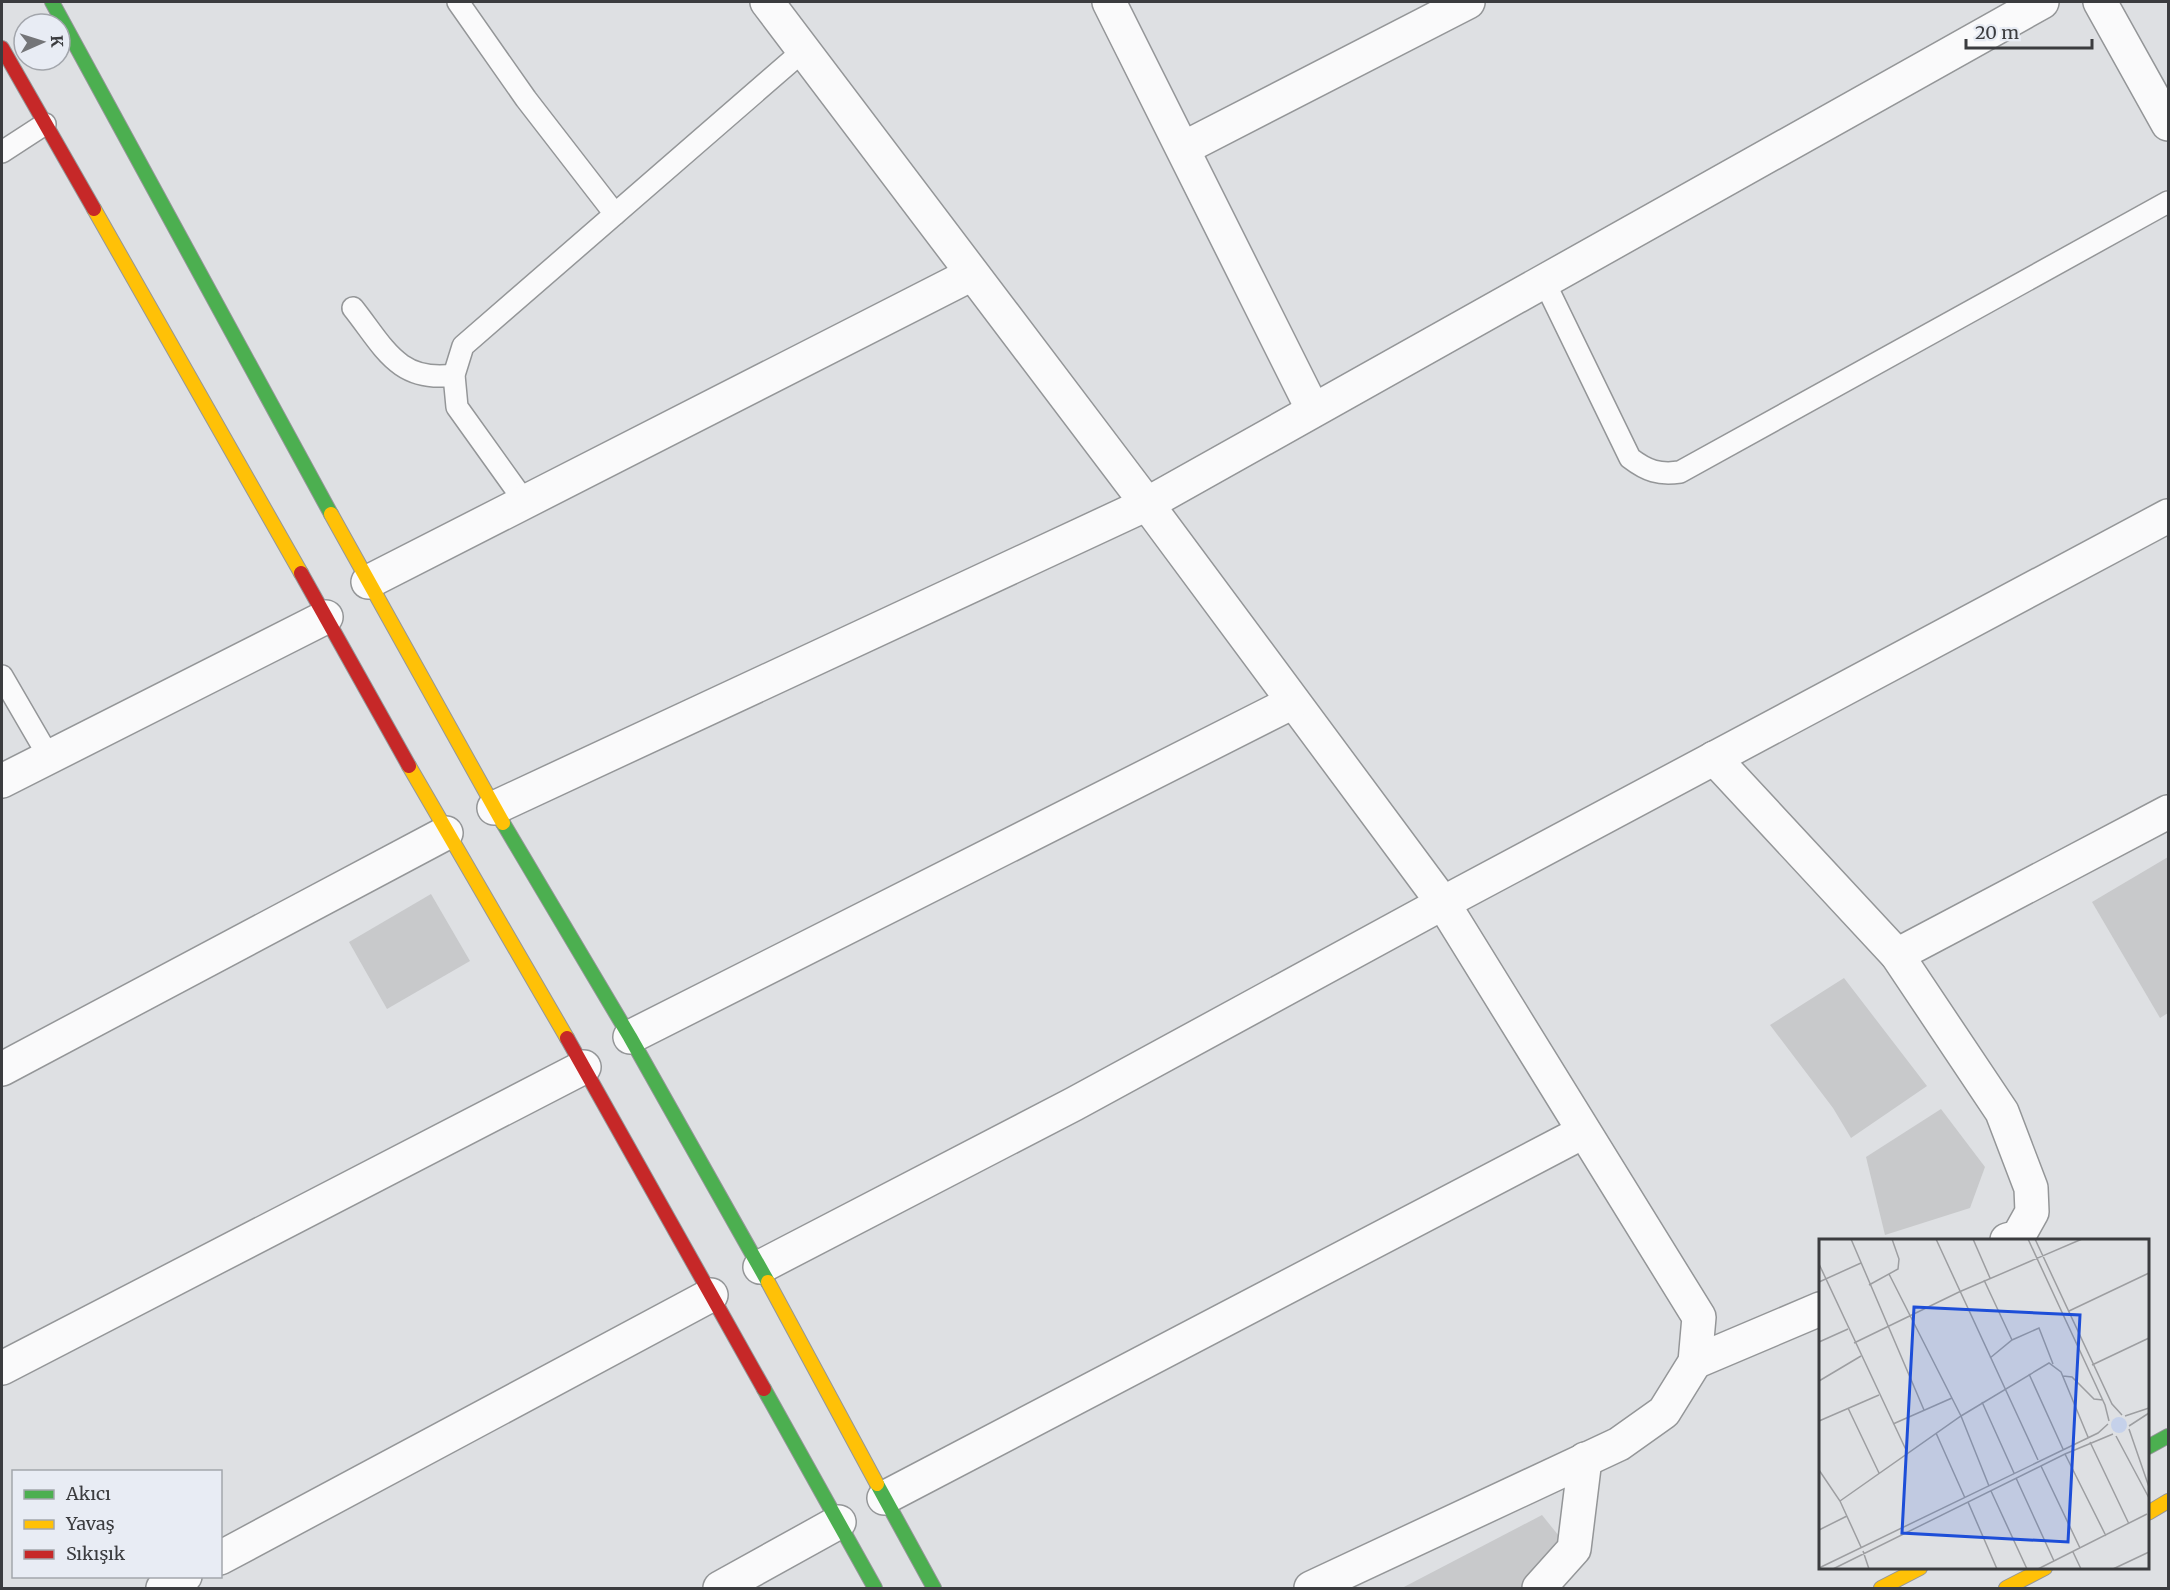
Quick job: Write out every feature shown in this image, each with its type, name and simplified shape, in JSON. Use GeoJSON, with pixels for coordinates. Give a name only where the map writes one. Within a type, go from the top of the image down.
{"type":"FeatureCollection","features":[{"type":"Feature","properties":{"kind":"main road"},"geometry":{"type":"LineString","coordinates":[[52,2],[368,582],[494,808],[630,1038],[760,1267],[934,1588]]}},
{"type":"Feature","properties":{"kind":"main road"},"geometry":{"type":"LineString","coordinates":[[2,48],[326,617],[446,833],[584,1067],[875,1588]]}},
{"type":"Feature","properties":{"kind":"main road"},"geometry":{"type":"LineString","coordinates":[[2149,1446],[2169,1436]]}},
{"type":"Feature","properties":{"kind":"main road"},"geometry":{"type":"LineString","coordinates":[[2149,1512],[2169,1501]]}},
{"type":"Feature","properties":{"kind":"main road"},"geometry":{"type":"LineString","coordinates":[[1881,1588],[1918,1569]]}},
{"type":"Feature","properties":{"kind":"main road"},"geometry":{"type":"LineString","coordinates":[[2006,1588],[2043,1569]]}},
{"type":"Feature","properties":{"kind":"street"},"geometry":{"type":"LineString","coordinates":[[1109,2],[1184,148],[1312,410]]}},
{"type":"Feature","properties":{"kind":"street"},"geometry":{"type":"LineString","coordinates":[[1184,148],[1468,2]]}},
{"type":"Feature","properties":{"kind":"street"},"geometry":{"type":"LineString","coordinates":[[494,808],[1147,504],[2042,2]]}},
{"type":"Feature","properties":{"kind":"street"},"geometry":{"type":"LineString","coordinates":[[2100,2],[2169,124]]}},
{"type":"Feature","properties":{"kind":"street"},"geometry":{"type":"LineString","coordinates":[[776,4],[804,50],[1147,504],[1443,903],[1699,1317],[1695,1362],[1664,1412],[1620,1444],[1311,1588]]}},
{"type":"Feature","properties":{"kind":"street"},"geometry":{"type":"LineString","coordinates":[[368,582],[972,274]]}},
{"type":"Feature","properties":{"kind":"street"},"geometry":{"type":"LineString","coordinates":[[760,1267],[1074,1104],[1443,903],[2169,516]]}},
{"type":"Feature","properties":{"kind":"street"},"geometry":{"type":"LineString","coordinates":[[2,781],[326,617]]}},
{"type":"Feature","properties":{"kind":"street"},"geometry":{"type":"LineString","coordinates":[[630,1038],[1293,702]]}},
{"type":"Feature","properties":{"kind":"street"},"geometry":{"type":"LineString","coordinates":[[1714,758],[1897,955],[2002,1112],[2031,1188],[2032,1212],[2018,1237],[2011,1239]]}},
{"type":"Feature","properties":{"kind":"street"},"geometry":{"type":"LineString","coordinates":[[1897,955],[2169,812]]}},
{"type":"Feature","properties":{"kind":"street"},"geometry":{"type":"LineString","coordinates":[[2,1069],[446,833]]}},
{"type":"Feature","properties":{"kind":"street"},"geometry":{"type":"LineString","coordinates":[[2,1368],[584,1067]]}},
{"type":"Feature","properties":{"kind":"street"},"geometry":{"type":"LineString","coordinates":[[884,1498],[1583,1132]]}},
{"type":"Feature","properties":{"kind":"street"},"geometry":{"type":"LineString","coordinates":[[222,1557],[711,1295]]}},
{"type":"Feature","properties":{"kind":"street"},"geometry":{"type":"LineString","coordinates":[[1695,1362],[1819,1310]]}},
{"type":"Feature","properties":{"kind":"street"},"geometry":{"type":"LineString","coordinates":[[1539,1588],[1574,1549],[1585,1459]]}},
{"type":"Feature","properties":{"kind":"street"},"geometry":{"type":"LineString","coordinates":[[720,1588],[839,1522]]}},
{"type":"Feature","properties":{"kind":"street"},"geometry":{"type":"LineString","coordinates":[[163,1588],[181,1578]]}},
{"type":"Feature","properties":{"kind":"lane"},"geometry":{"type":"LineString","coordinates":[[458,2],[526,99],[615,214]]}},
{"type":"Feature","properties":{"kind":"lane"},"geometry":{"type":"LineString","coordinates":[[525,502],[457,407],[454,375],[463,346],[804,50]]}},
{"type":"Feature","properties":{"kind":"lane"},"geometry":{"type":"LineString","coordinates":[[2,152],[45,124]]}},
{"type":"Feature","properties":{"kind":"lane"},"geometry":{"type":"LineString","coordinates":[[1545,281],[1630,458],[1643,468],[1669,474],[1680,472],[2169,202]]}},
{"type":"Feature","properties":{"kind":"lane"},"geometry":{"type":"LineString","coordinates":[[353,308],[401,368],[428,376],[454,375]]}},
{"type":"Feature","properties":{"kind":"lane"},"geometry":{"type":"LineString","coordinates":[[2,676],[49,757]]}},
{"type":"Feature","properties":{"kind":"building"},"geometry":{"type":"Polygon","coordinates":[[[2168,857],[2168,1013],[2160,1018],[2092,902],[2168,857]]]}},
{"type":"Feature","properties":{"kind":"building"},"geometry":{"type":"Polygon","coordinates":[[[431,894],[470,961],[387,1009],[349,942],[431,894]]]}},
{"type":"Feature","properties":{"kind":"building"},"geometry":{"type":"Polygon","coordinates":[[[1844,978],[1927,1086],[1851,1138],[1833,1108],[1770,1025],[1844,978]]]}},
{"type":"Feature","properties":{"kind":"building"},"geometry":{"type":"Polygon","coordinates":[[[1941,1109],[1985,1167],[1970,1208],[1885,1235],[1866,1157],[1941,1109]]]}},
{"type":"Feature","properties":{"kind":"building"},"geometry":{"type":"Polygon","coordinates":[[[1542,1515],[1563,1541],[1523,1588],[1402,1588],[1542,1515]]]}},
{"type":"Feature","properties":{"kind":"traffic: fast"},"geometry":{"type":"LineString","coordinates":[[52,2],[331,514]]}},
{"type":"Feature","properties":{"kind":"traffic: fast"},"geometry":{"type":"LineString","coordinates":[[503,823],[630,1037],[768,1282]]}},
{"type":"Feature","properties":{"kind":"traffic: fast"},"geometry":{"type":"LineString","coordinates":[[764,1389],[875,1588]]}},
{"type":"Feature","properties":{"kind":"traffic: fast"},"geometry":{"type":"LineString","coordinates":[[2149,1446],[2168,1436]]}},
{"type":"Feature","properties":{"kind":"traffic: fast"},"geometry":{"type":"LineString","coordinates":[[877,1484],[934,1588]]}},
{"type":"Feature","properties":{"kind":"traffic: slow"},"geometry":{"type":"LineString","coordinates":[[94,209],[301,573]]}},
{"type":"Feature","properties":{"kind":"traffic: slow"},"geometry":{"type":"LineString","coordinates":[[331,514],[503,823]]}},
{"type":"Feature","properties":{"kind":"traffic: slow"},"geometry":{"type":"LineString","coordinates":[[409,766],[567,1038]]}},
{"type":"Feature","properties":{"kind":"traffic: slow"},"geometry":{"type":"LineString","coordinates":[[768,1282],[877,1484]]}},
{"type":"Feature","properties":{"kind":"traffic: slow"},"geometry":{"type":"LineString","coordinates":[[2149,1512],[2168,1501]]}},
{"type":"Feature","properties":{"kind":"traffic: slow"},"geometry":{"type":"LineString","coordinates":[[1881,1588],[1918,1569]]}},
{"type":"Feature","properties":{"kind":"traffic: slow"},"geometry":{"type":"LineString","coordinates":[[2006,1588],[2043,1569]]}},
{"type":"Feature","properties":{"kind":"traffic: jam"},"geometry":{"type":"LineString","coordinates":[[2,48],[94,209]]}},
{"type":"Feature","properties":{"kind":"traffic: jam"},"geometry":{"type":"LineString","coordinates":[[301,573],[409,766]]}},
{"type":"Feature","properties":{"kind":"traffic: jam"},"geometry":{"type":"LineString","coordinates":[[567,1038],[764,1389]]}}]}
